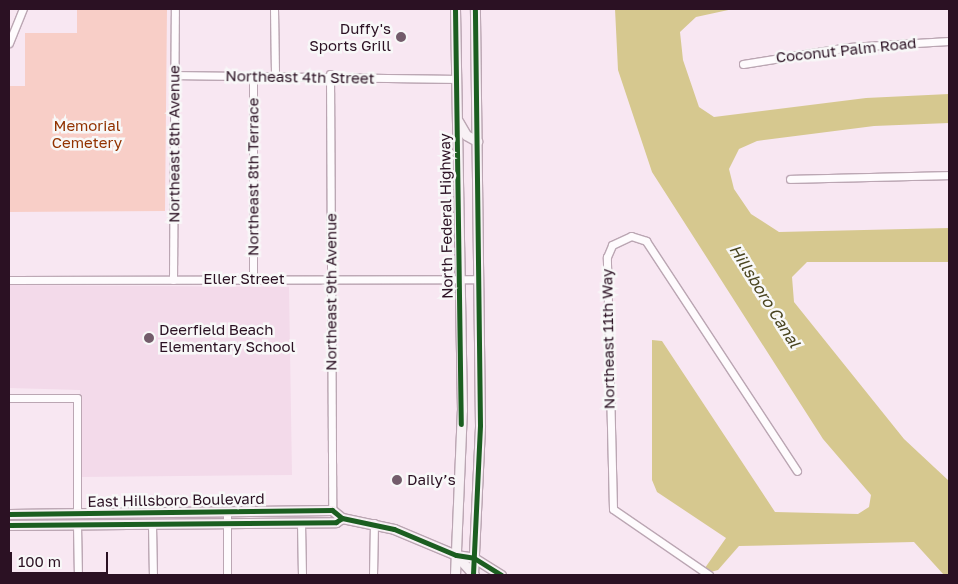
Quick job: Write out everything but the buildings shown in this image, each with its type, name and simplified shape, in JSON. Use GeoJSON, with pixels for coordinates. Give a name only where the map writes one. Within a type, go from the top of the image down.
{"type":"FeatureCollection","features":[{"type":"Feature","properties":{"kind":"main road","name":"North Federal Highway"},"geometry":{"type":"LineString","coordinates":[[455,575],[461,424],[456,9]]}},
{"type":"Feature","properties":{"kind":"main road"},"geometry":{"type":"LineString","coordinates":[[471,9],[475,13],[480,425],[474,575]]}},
{"type":"Feature","properties":{"kind":"main road"},"geometry":{"type":"LineString","coordinates":[[457,118],[466,135],[477,141]]}},
{"type":"Feature","properties":{"kind":"main road","name":"East Hillsboro Boulevard"},"geometry":{"type":"LineString","coordinates":[[9,514],[226,513],[332,510],[342,518],[374,523],[456,555],[474,558],[501,575]]}},
{"type":"Feature","properties":{"kind":"main road"},"geometry":{"type":"LineString","coordinates":[[102,525],[116,514]]}},
{"type":"Feature","properties":{"kind":"main road","name":"East Hillsboro Boulevard"},"geometry":{"type":"LineString","coordinates":[[9,525],[302,523],[336,522],[342,518]]}},
{"type":"Feature","properties":{"kind":"main road","name":"East Hillsboro Boulevard"},"geometry":{"type":"LineString","coordinates":[[456,555],[474,575]]}},
{"type":"Feature","properties":{"kind":"street"},"geometry":{"type":"LineString","coordinates":[[9,43],[23,9]]}},
{"type":"Feature","properties":{"kind":"street","name":"Northeast 8th Avenue"},"geometry":{"type":"LineString","coordinates":[[174,280],[175,9]]}},
{"type":"Feature","properties":{"kind":"street"},"geometry":{"type":"LineString","coordinates":[[274,9],[275,75]]}},
{"type":"Feature","properties":{"kind":"street","name":"Coconut Palm Road"},"geometry":{"type":"LineString","coordinates":[[743,64],[841,48],[949,41]]}},
{"type":"Feature","properties":{"kind":"street","name":"Northeast 4th Street"},"geometry":{"type":"LineString","coordinates":[[174,75],[253,76],[330,74],[456,79]]}},
{"type":"Feature","properties":{"kind":"street","name":"Northeast 9th Avenue"},"geometry":{"type":"LineString","coordinates":[[330,74],[332,510]]}},
{"type":"Feature","properties":{"kind":"street","name":"Northeast 8th Terrace"},"geometry":{"type":"LineString","coordinates":[[253,76],[253,279]]}},
{"type":"Feature","properties":{"kind":"street"},"geometry":{"type":"LineString","coordinates":[[790,178],[949,175]]}},
{"type":"Feature","properties":{"kind":"street","name":"Northeast 11th Way"},"geometry":{"type":"LineString","coordinates":[[709,575],[613,509],[606,257],[612,245],[631,236],[646,241],[797,471]]}},
{"type":"Feature","properties":{"kind":"street","name":"Eller Street"},"geometry":{"type":"LineString","coordinates":[[9,280],[479,279]]}},
{"type":"Feature","properties":{"kind":"street"},"geometry":{"type":"LineString","coordinates":[[9,398],[77,398],[77,514]]}},
{"type":"Feature","properties":{"kind":"street"},"geometry":{"type":"LineString","coordinates":[[226,513],[227,575]]}},
{"type":"Feature","properties":{"kind":"street"},"geometry":{"type":"LineString","coordinates":[[302,523],[302,575]]}},
{"type":"Feature","properties":{"kind":"street"},"geometry":{"type":"LineString","coordinates":[[373,575],[374,523]]}},
{"type":"Feature","properties":{"kind":"street"},"geometry":{"type":"LineString","coordinates":[[77,525],[78,575]]}},
{"type":"Feature","properties":{"kind":"street"},"geometry":{"type":"LineString","coordinates":[[152,525],[152,575]]}},
{"type":"Feature","properties":{"kind":"shaded area","name":"Deerfield Beach Elementary School"},"geometry":{"type":"Polygon","coordinates":[[[9,285],[289,287],[292,475],[81,477],[80,390],[9,388],[9,285]]]}},
{"type":"Feature","properties":{"kind":"green space","name":"Memorial Cemetery"},"geometry":{"type":"Polygon","coordinates":[[[77,9],[167,9],[165,211],[9,212],[9,86],[25,86],[25,33],[77,33],[77,9]]]}},
{"type":"Feature","properties":{"kind":"water","name":"Hillsboro Canal"},"geometry":{"type":"Polygon","coordinates":[[[615,9],[733,9],[696,17],[680,32],[683,60],[699,107],[714,117],[866,98],[949,94],[949,123],[874,126],[757,141],[739,149],[729,169],[734,189],[751,214],[779,232],[949,228],[949,262],[807,262],[792,277],[794,302],[904,439],[949,481],[949,575],[944,575],[914,542],[739,546],[718,570],[700,575],[726,538],[657,492],[652,480],[652,340],[662,341],[775,512],[858,514],[869,507],[871,495],[823,439],[652,172],[618,70],[615,9]]]}},
{"type":"Feature","properties":{"kind":"cycle path"},"geometry":{"type":"LineString","coordinates":[[455,9],[461,424]]}},
{"type":"Feature","properties":{"kind":"cycle path"},"geometry":{"type":"LineString","coordinates":[[473,574],[480,425],[475,9]]}},
{"type":"Feature","properties":{"kind":"cycle path"},"geometry":{"type":"LineString","coordinates":[[9,514],[332,510],[342,518],[394,529],[456,555],[474,558],[501,575]]}},
{"type":"Feature","properties":{"kind":"cycle path"},"geometry":{"type":"LineString","coordinates":[[9,525],[336,522],[342,518]]}},
{"type":"Feature","properties":{"kind":"place","name":"Duffy's Sports Grill"},"geometry":{"type":"Point","coordinates":[401,37]}},
{"type":"Feature","properties":{"kind":"place","name":"Deerfield Beach Elementary School"},"geometry":{"type":"Point","coordinates":[149,338]}},
{"type":"Feature","properties":{"kind":"place","name":"Daily’s"},"geometry":{"type":"Point","coordinates":[397,480]}}]}
